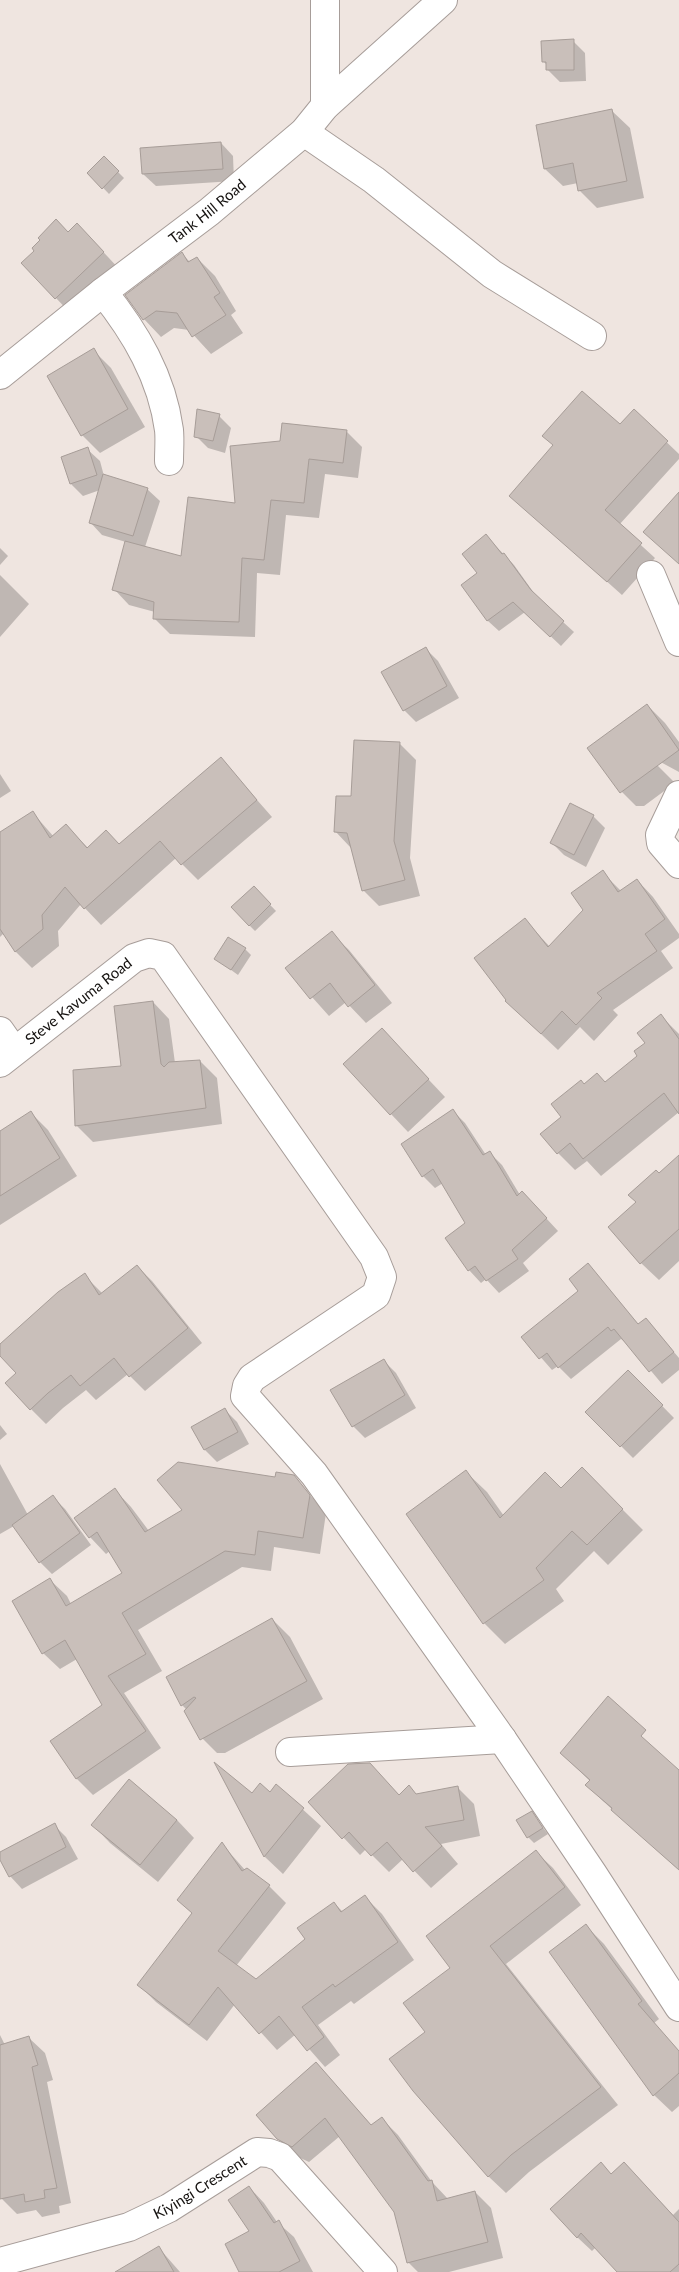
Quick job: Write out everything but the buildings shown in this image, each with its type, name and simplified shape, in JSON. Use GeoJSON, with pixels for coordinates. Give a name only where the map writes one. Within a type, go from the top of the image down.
{"type":"FeatureCollection","features":[{"type":"Feature","properties":{"kind":"street"},"geometry":{"type":"LineString","coordinates":[[325,0],[325,106]]}},
{"type":"Feature","properties":{"kind":"street","name":"Tank Hill Road"},"geometry":{"type":"LineString","coordinates":[[0,375],[103,292],[209,212],[304,132],[325,106],[443,0]]}},
{"type":"Feature","properties":{"kind":"street"},"geometry":{"type":"LineString","coordinates":[[304,132],[374,180],[492,274],[592,336]]}},
{"type":"Feature","properties":{"kind":"street"},"geometry":{"type":"LineString","coordinates":[[103,292],[122,315],[146,354],[160,391],[169,431],[168,461]]}},
{"type":"Feature","properties":{"kind":"street"},"geometry":{"type":"LineString","coordinates":[[651,575],[679,642]]}},
{"type":"Feature","properties":{"kind":"street"},"geometry":{"type":"LineString","coordinates":[[679,795],[660,835],[661,843],[679,864]]}},
{"type":"Feature","properties":{"kind":"street","name":"Steve Kavuma Road"},"geometry":{"type":"LineString","coordinates":[[5,1049],[134,958],[149,953],[163,956],[374,1257],[382,1277],[376,1295],[252,1378],[247,1386],[245,1396],[314,1474],[502,1739]]}},
{"type":"Feature","properties":{"kind":"street"},"geometry":{"type":"LineString","coordinates":[[290,1752],[502,1739],[594,1874],[679,2007]]}},
{"type":"Feature","properties":{"kind":"street","name":"Kiyingi Crescent"},"geometry":{"type":"LineString","coordinates":[[0,2262],[129,2227],[169,2208],[257,2152],[270,2153],[280,2157],[383,2272]]}}]}
